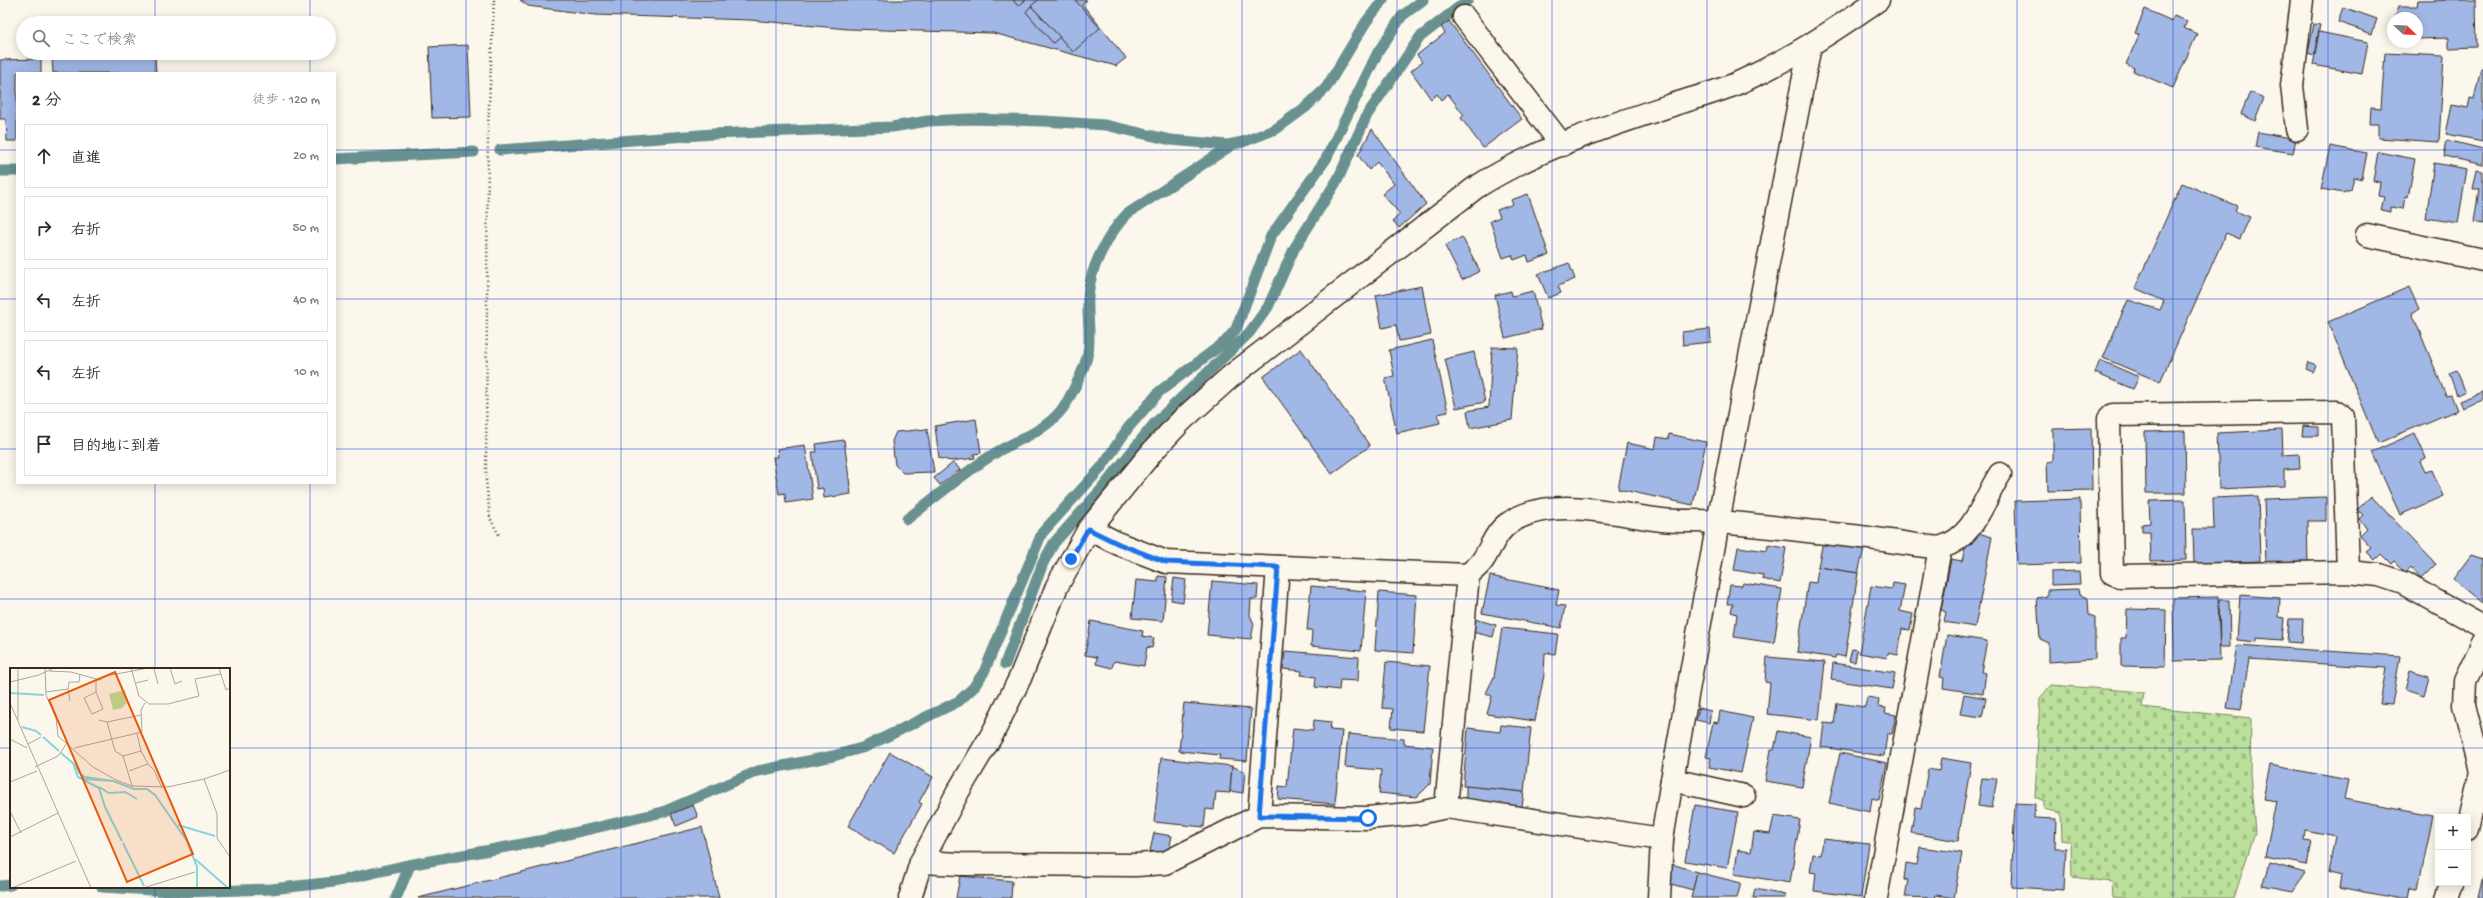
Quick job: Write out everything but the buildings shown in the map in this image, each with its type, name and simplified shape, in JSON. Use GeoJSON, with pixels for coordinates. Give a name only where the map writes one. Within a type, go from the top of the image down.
{"type":"FeatureCollection","features":[{"type":"Feature","properties":{"kind":"street"},"geometry":{"type":"LineString","coordinates":[[910,898],[921,862],[959,790],[993,733],[1020,678],[1057,586],[1088,529],[1152,452],[1182,420],[1230,377],[1475,188],[1496,174],[1562,145],[1608,127],[1736,84],[1766,70],[1810,46],[1878,0]]}},
{"type":"Feature","properties":{"kind":"street"},"geometry":{"type":"LineString","coordinates":[[2297,129],[2292,86],[2302,0]]}},
{"type":"Feature","properties":{"kind":"street"},"geometry":{"type":"LineString","coordinates":[[1464,17],[1562,145]]}},
{"type":"Feature","properties":{"kind":"street"},"geometry":{"type":"LineString","coordinates":[[1659,898],[1662,839],[1672,780],[1718,522],[1810,46]]}},
{"type":"Feature","properties":{"kind":"street"},"geometry":{"type":"LineString","coordinates":[[2367,235],[2483,260]]}},
{"type":"Feature","properties":{"kind":"street"},"geometry":{"type":"LineString","coordinates":[[2348,572],[2342,417],[2337,412],[2113,415],[2109,419],[2112,573],[2127,576],[2348,572],[2379,575],[2402,583],[2483,627]]}},
{"type":"Feature","properties":{"kind":"street"},"geometry":{"type":"LineString","coordinates":[[1446,807],[1464,601],[1468,575],[1482,561],[1500,531],[1508,523],[1544,511],[1584,508],[1662,520],[1718,522],[1893,541],[1940,548],[1965,534],[1976,520],[1988,493],[2000,474]]}},
{"type":"Feature","properties":{"kind":"street"},"geometry":{"type":"LineString","coordinates":[[1088,529],[1119,544],[1166,562],[1468,575]]}},
{"type":"Feature","properties":{"kind":"street"},"geometry":{"type":"LineString","coordinates":[[1876,898],[1940,548]]}},
{"type":"Feature","properties":{"kind":"street"},"geometry":{"type":"LineString","coordinates":[[1259,816],[1278,567]]}},
{"type":"Feature","properties":{"kind":"street"},"geometry":{"type":"LineString","coordinates":[[2471,816],[2481,772],[2464,705],[2465,681],[2483,643]]}},
{"type":"Feature","properties":{"kind":"street"},"geometry":{"type":"LineString","coordinates":[[1672,780],[1744,796]]}},
{"type":"Feature","properties":{"kind":"street"},"geometry":{"type":"LineString","coordinates":[[921,862],[976,864],[1136,865],[1165,863],[1259,816],[1368,818],[1419,813],[1446,807],[1662,839]]}},
{"type":"Feature","properties":{"kind":"street"},"geometry":{"type":"LineString","coordinates":[[2447,898],[2451,886]]}},
{"type":"Feature","properties":{"kind":"path"},"geometry":{"type":"LineString","coordinates":[[494,0],[488,127],[486,480],[490,518],[500,538]]}},
{"type":"Feature","properties":{"kind":"green space"},"geometry":{"type":"Polygon","coordinates":[[[2051,685],[2144,692],[2142,707],[2251,718],[2250,773],[2255,832],[2234,898],[2113,897],[2112,882],[2072,877],[2071,842],[2062,840],[2061,813],[2044,809],[2044,801],[2035,797],[2040,698],[2051,685]]]}},
{"type":"Feature","properties":{"kind":"waterway"},"geometry":{"type":"LineString","coordinates":[[500,150],[713,134],[892,127],[928,121],[969,119],[1044,121],[1105,125],[1171,140],[1228,145],[1243,142],[1276,129],[1306,107],[1326,88],[1366,22],[1383,0]]}},
{"type":"Feature","properties":{"kind":"waterway"},"geometry":{"type":"LineString","coordinates":[[119,888],[186,892],[271,889],[334,882],[403,866],[539,841],[663,812],[758,771],[833,756],[865,747],[959,701],[973,688],[984,672],[1042,533],[1101,468],[1128,428],[1160,391],[1225,342],[1236,329],[1271,236],[1326,159],[1378,52],[1402,16],[1423,0]]}},
{"type":"Feature","properties":{"kind":"waterway"},"geometry":{"type":"LineString","coordinates":[[1005,664],[1043,563],[1054,543],[1100,491],[1154,424],[1249,333],[1268,307],[1294,249],[1338,179],[1367,115],[1420,37],[1468,0]]}},
{"type":"Feature","properties":{"kind":"waterway"},"geometry":{"type":"LineString","coordinates":[[907,519],[974,467],[997,452],[1036,432],[1045,426],[1060,411],[1067,402],[1087,358],[1089,339],[1089,287],[1096,264],[1113,231],[1127,214],[1232,145]]}},
{"type":"Feature","properties":{"kind":"waterway"},"geometry":{"type":"LineString","coordinates":[[336,159],[474,152]]}},
{"type":"Feature","properties":{"kind":"waterway"},"geometry":{"type":"LineString","coordinates":[[0,171],[16,171]]}},
{"type":"Feature","properties":{"kind":"waterway"},"geometry":{"type":"LineString","coordinates":[[396,898],[410,865]]}},
{"type":"Feature","properties":{"kind":"waterway"},"geometry":{"type":"LineString","coordinates":[[0,886],[10,885]]}},
{"type":"Feature","properties":{"kind":"route"},"geometry":{"type":"LineString","coordinates":[[1071,559],[1088,529],[1119,544],[1166,562],[1278,567],[1259,816],[1368,818]]}}]}
